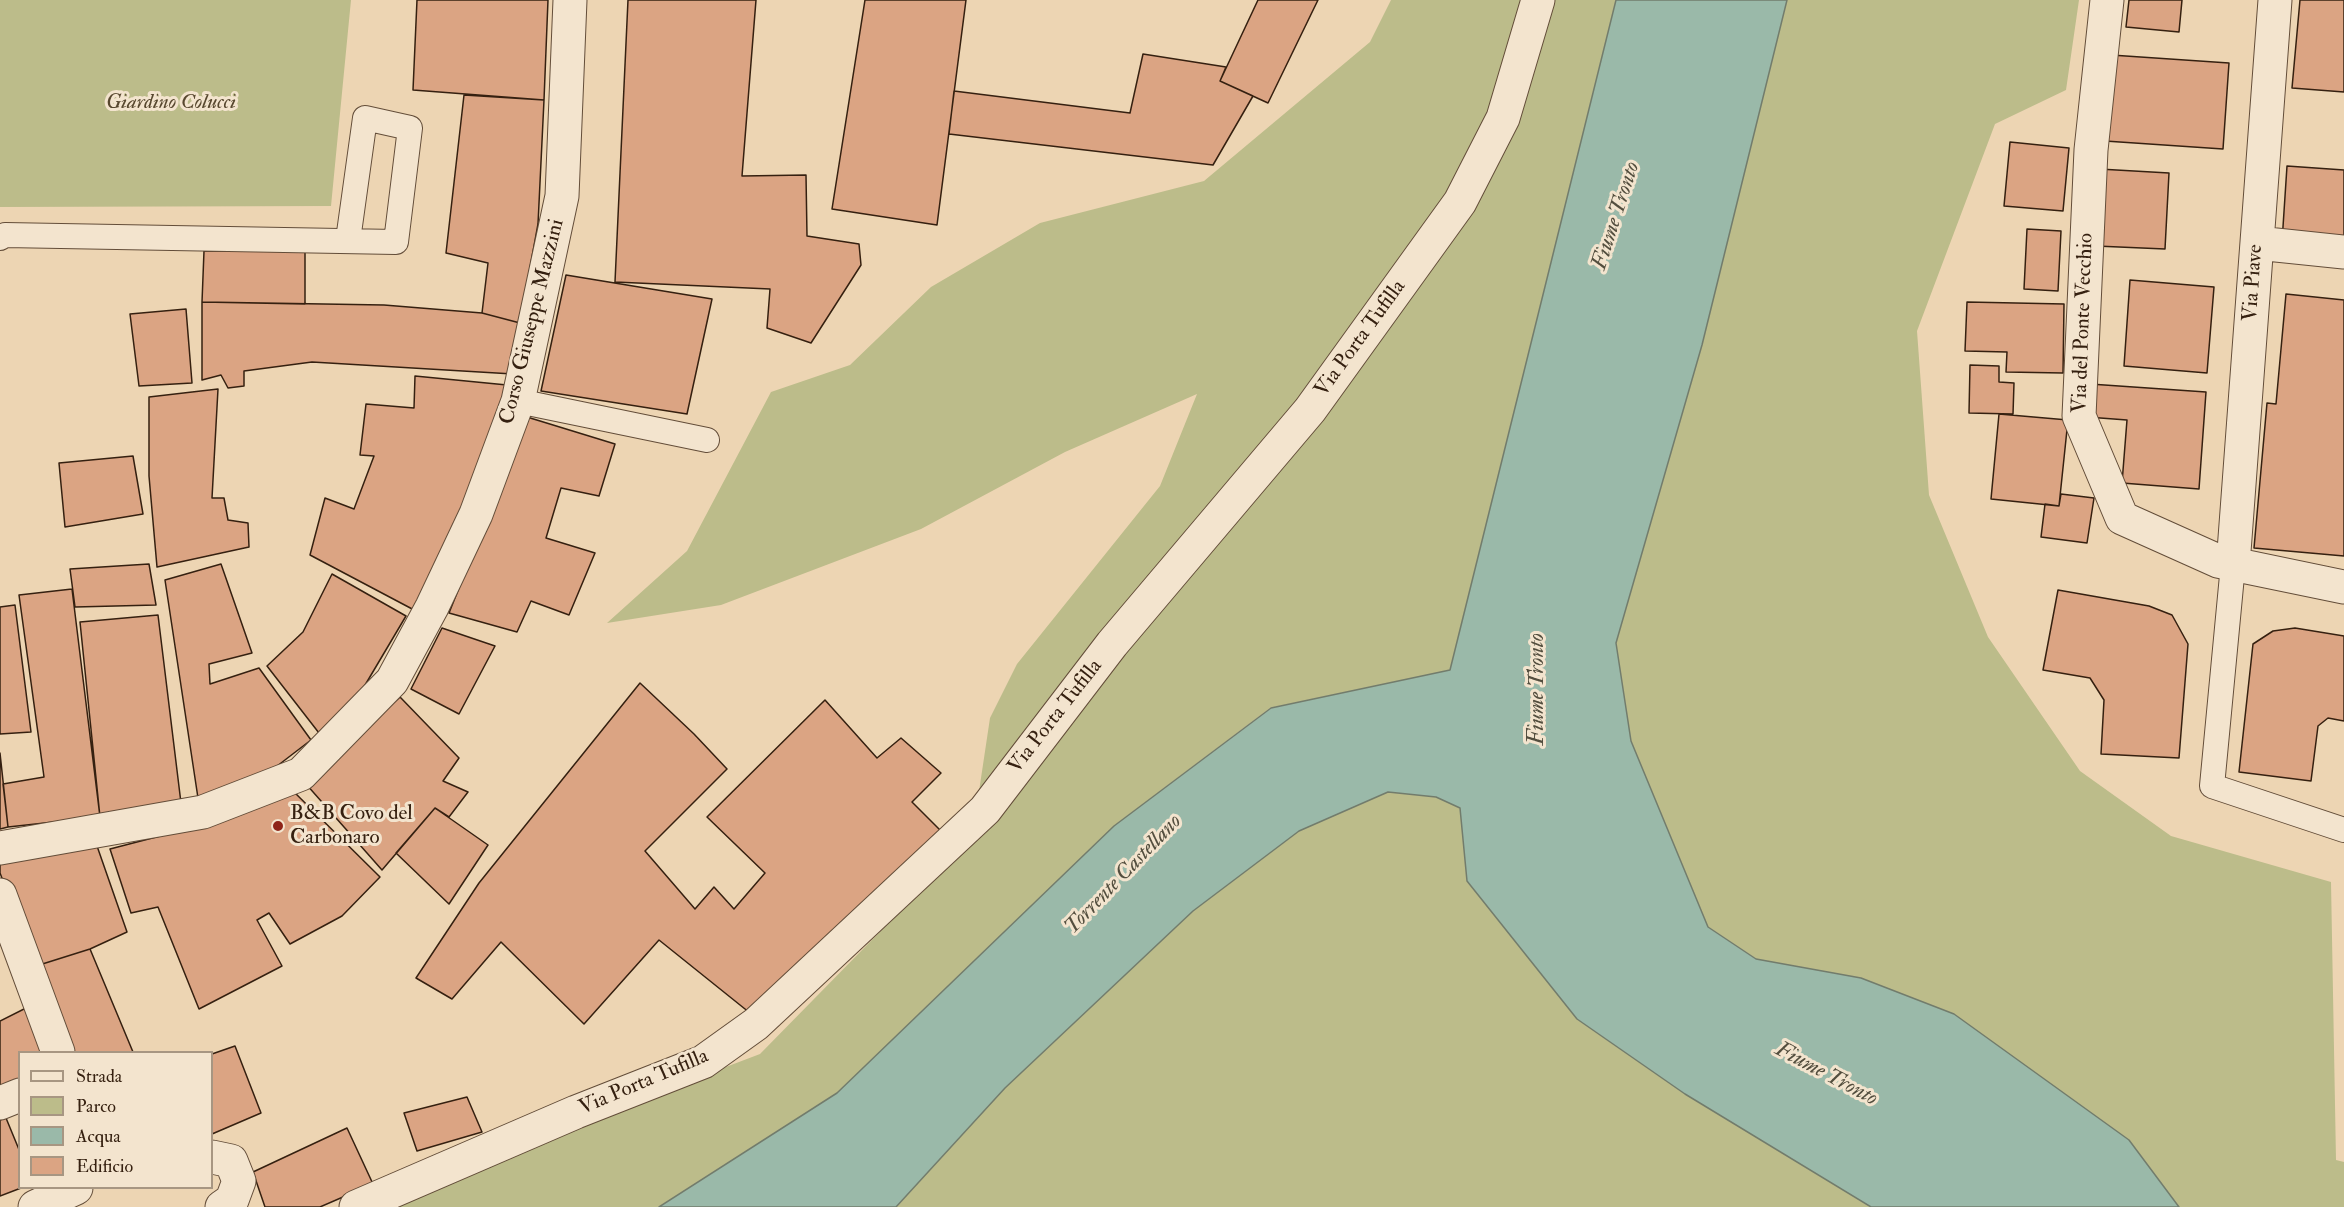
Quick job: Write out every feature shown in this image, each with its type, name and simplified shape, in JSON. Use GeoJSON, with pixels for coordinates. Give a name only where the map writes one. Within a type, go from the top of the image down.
{"type":"FeatureCollection","features":[{"type":"Feature","properties":{"kind":"street","name":"Corso Giuseppe Mazzini"},"geometry":{"type":"LineString","coordinates":[[0,849],[203,812],[301,774],[392,681],[432,607],[476,514],[518,401],[562,196],[570,0]]}},
{"type":"Feature","properties":{"kind":"street","name":"Via Porta Tufilla"},"geometry":{"type":"LineString","coordinates":[[356,1207],[576,1112],[703,1062],[756,1024],[985,810],[1112,644],[1310,410],[1460,202],[1503,118],[1538,0]]}},
{"type":"Feature","properties":{"kind":"street","name":"Via del Ponte Vecchio"},"geometry":{"type":"LineString","coordinates":[[2107,0],[2091,150],[2079,416],[2122,518],[2218,561],[2344,587]]}},
{"type":"Feature","properties":{"kind":"street","name":"Via Piave"},"geometry":{"type":"LineString","coordinates":[[2233,565],[2275,0]]}},
{"type":"Feature","properties":{"kind":"street"},"geometry":{"type":"LineString","coordinates":[[2257,243],[2344,252]]}},
{"type":"Feature","properties":{"kind":"street"},"geometry":{"type":"LineString","coordinates":[[0,895],[57,1051]]}},
{"type":"Feature","properties":{"kind":"street"},"geometry":{"type":"LineString","coordinates":[[0,1103],[18,1096]]}},
{"type":"Feature","properties":{"kind":"street"},"geometry":{"type":"LineString","coordinates":[[213,1156],[231,1161],[239,1181],[232,1200],[222,1207]]}},
{"type":"Feature","properties":{"kind":"street"},"geometry":{"type":"LineString","coordinates":[[35,1207],[74,1189]]}},
{"type":"Feature","properties":{"kind":"lane"},"geometry":{"type":"LineString","coordinates":[[0,238],[5,235],[348,240],[396,243],[410,128],[365,118],[348,240]]}},
{"type":"Feature","properties":{"kind":"lane"},"geometry":{"type":"LineString","coordinates":[[518,401],[707,440]]}},
{"type":"Feature","properties":{"kind":"lane"},"geometry":{"type":"LineString","coordinates":[[2233,565],[2212,786],[2344,830]]}},
{"type":"Feature","properties":{"kind":"green space","name":"Giardino Colucci"},"geometry":{"type":"Polygon","coordinates":[[[0,0],[351,0],[331,206],[0,207],[0,0]]]}},
{"type":"Feature","properties":{"kind":"green space"},"geometry":{"type":"Polygon","coordinates":[[[1391,0],[1616,0],[1450,670],[1270,708],[1114,826],[837,1093],[659,1207],[358,1207],[760,1054],[972,838],[990,718],[1017,664],[1160,486],[1197,394],[1065,452],[921,529],[721,605],[607,623],[687,551],[771,392],[850,365],[931,287],[1040,223],[1204,181],[1370,42],[1391,0]]]}},
{"type":"Feature","properties":{"kind":"green space"},"geometry":{"type":"Polygon","coordinates":[[[1787,0],[2079,0],[2066,90],[1995,124],[1917,331],[1929,495],[1988,637],[2080,771],[2171,836],[2331,882],[2336,1160],[2344,1162],[2344,1207],[2179,1207],[2129,1140],[1861,978],[1756,959],[1708,927],[1631,741],[1616,643],[1702,345],[1787,0]]]}},
{"type":"Feature","properties":{"kind":"green space"},"geometry":{"type":"Polygon","coordinates":[[[1388,792],[1436,797],[1461,808],[1467,881],[1577,1019],[1685,1094],[1871,1207],[896,1207],[1005,1088],[1193,911],[1299,831],[1388,792]]]}},
{"type":"Feature","properties":{"kind":"water"},"geometry":{"type":"Polygon","coordinates":[[[1616,0],[1787,0],[1702,345],[1616,643],[1631,741],[1708,927],[1756,959],[1861,978],[1954,1014],[2129,1140],[2179,1207],[1871,1207],[1685,1094],[1577,1019],[1467,881],[1460,808],[1436,797],[1388,792],[1299,831],[1193,911],[1005,1088],[896,1207],[659,1207],[837,1093],[1114,826],[1271,708],[1450,670],[1616,0]]]}},
{"type":"Feature","properties":{"kind":"building"},"geometry":{"type":"Polygon","coordinates":[[[417,0],[548,0],[544,100],[413,90],[417,0]]]}},
{"type":"Feature","properties":{"kind":"building"},"geometry":{"type":"Polygon","coordinates":[[[628,0],[756,0],[742,176],[806,175],[807,236],[859,244],[861,265],[811,343],[767,328],[770,289],[615,282],[628,0]]]}},
{"type":"Feature","properties":{"kind":"building"},"geometry":{"type":"Polygon","coordinates":[[[865,0],[966,0],[937,225],[832,209],[865,0]]]}},
{"type":"Feature","properties":{"kind":"building"},"geometry":{"type":"Polygon","coordinates":[[[1258,0],[1318,0],[1268,103],[1220,81],[1258,0]]]}},
{"type":"Feature","properties":{"kind":"building"},"geometry":{"type":"Polygon","coordinates":[[[2129,0],[2182,0],[2179,32],[2126,27],[2129,0]]]}},
{"type":"Feature","properties":{"kind":"building"},"geometry":{"type":"Polygon","coordinates":[[[2300,0],[2344,0],[2344,92],[2292,88],[2300,0]]]}},
{"type":"Feature","properties":{"kind":"building"},"geometry":{"type":"Polygon","coordinates":[[[1143,54],[1226,67],[1220,81],[1253,96],[1213,165],[949,134],[954,91],[1130,113],[1143,54]]]}},
{"type":"Feature","properties":{"kind":"building"},"geometry":{"type":"Polygon","coordinates":[[[2111,55],[2229,63],[2223,149],[2105,141],[2111,55]]]}},
{"type":"Feature","properties":{"kind":"building"},"geometry":{"type":"Polygon","coordinates":[[[464,95],[544,100],[538,224],[520,323],[482,313],[488,263],[446,253],[464,95]]]}},
{"type":"Feature","properties":{"kind":"building"},"geometry":{"type":"Polygon","coordinates":[[[2010,142],[2069,148],[2063,211],[2004,206],[2010,142]]]}},
{"type":"Feature","properties":{"kind":"building"},"geometry":{"type":"Polygon","coordinates":[[[2287,166],[2344,170],[2344,246],[2282,242],[2287,166]]]}},
{"type":"Feature","properties":{"kind":"building"},"geometry":{"type":"Polygon","coordinates":[[[2099,169],[2169,173],[2165,249],[2096,246],[2099,169]]]}},
{"type":"Feature","properties":{"kind":"building"},"geometry":{"type":"Polygon","coordinates":[[[2027,229],[2061,231],[2058,291],[2024,289],[2027,229]]]}},
{"type":"Feature","properties":{"kind":"building"},"geometry":{"type":"Polygon","coordinates":[[[305,250],[305,304],[202,302],[204,251],[305,250]]]}},
{"type":"Feature","properties":{"kind":"building"},"geometry":{"type":"Polygon","coordinates":[[[566,275],[712,299],[687,414],[541,391],[566,275]]]}},
{"type":"Feature","properties":{"kind":"building"},"geometry":{"type":"Polygon","coordinates":[[[2130,280],[2214,287],[2207,373],[2124,366],[2130,280]]]}},
{"type":"Feature","properties":{"kind":"building"},"geometry":{"type":"Polygon","coordinates":[[[2286,294],[2344,300],[2344,556],[2254,548],[2267,403],[2276,404],[2286,294]]]}},
{"type":"Feature","properties":{"kind":"building"},"geometry":{"type":"Polygon","coordinates":[[[202,302],[384,305],[482,313],[520,323],[513,374],[312,362],[244,371],[244,386],[228,388],[221,375],[202,380],[202,302]]]}},
{"type":"Feature","properties":{"kind":"building"},"geometry":{"type":"Polygon","coordinates":[[[1967,302],[2064,304],[2063,373],[2006,372],[2007,352],[1965,351],[1967,302]]]}},
{"type":"Feature","properties":{"kind":"building"},"geometry":{"type":"Polygon","coordinates":[[[186,309],[192,383],[139,386],[130,314],[186,309]]]}},
{"type":"Feature","properties":{"kind":"building"},"geometry":{"type":"Polygon","coordinates":[[[1970,365],[1999,366],[1999,382],[2014,383],[2013,414],[1969,413],[1970,365]]]}},
{"type":"Feature","properties":{"kind":"building"},"geometry":{"type":"Polygon","coordinates":[[[415,376],[507,385],[482,466],[416,611],[310,555],[325,498],[354,509],[374,456],[360,455],[366,404],[414,408],[415,376]]]}},
{"type":"Feature","properties":{"kind":"building"},"geometry":{"type":"Polygon","coordinates":[[[2090,384],[2206,392],[2199,489],[2122,483],[2127,420],[2087,417],[2090,384]]]}},
{"type":"Feature","properties":{"kind":"building"},"geometry":{"type":"Polygon","coordinates":[[[218,389],[212,498],[224,498],[228,520],[248,523],[249,547],[157,567],[149,476],[149,397],[218,389]]]}},
{"type":"Feature","properties":{"kind":"building"},"geometry":{"type":"Polygon","coordinates":[[[1999,414],[2068,420],[2059,506],[1991,499],[1999,414]]]}},
{"type":"Feature","properties":{"kind":"building"},"geometry":{"type":"Polygon","coordinates":[[[527,417],[615,444],[599,496],[561,488],[546,538],[595,553],[569,615],[531,601],[517,632],[449,613],[527,417]]]}},
{"type":"Feature","properties":{"kind":"building"},"geometry":{"type":"Polygon","coordinates":[[[133,456],[143,514],[65,527],[59,463],[133,456]]]}},
{"type":"Feature","properties":{"kind":"building"},"geometry":{"type":"Polygon","coordinates":[[[2061,494],[2094,498],[2087,543],[2041,537],[2045,504],[2059,506],[2061,494]]]}},
{"type":"Feature","properties":{"kind":"building"},"geometry":{"type":"Polygon","coordinates":[[[149,564],[156,605],[75,607],[70,569],[149,564]]]}},
{"type":"Feature","properties":{"kind":"building"},"geometry":{"type":"Polygon","coordinates":[[[221,564],[252,653],[209,664],[210,684],[259,668],[311,740],[268,773],[198,798],[165,580],[221,564]]]}},
{"type":"Feature","properties":{"kind":"building"},"geometry":{"type":"Polygon","coordinates":[[[332,574],[406,616],[358,697],[319,733],[267,666],[303,632],[332,574]]]}},
{"type":"Feature","properties":{"kind":"building"},"geometry":{"type":"Polygon","coordinates":[[[72,589],[100,817],[8,827],[3,784],[44,777],[19,595],[72,589]]]}},
{"type":"Feature","properties":{"kind":"building"},"geometry":{"type":"Polygon","coordinates":[[[2058,590],[2149,606],[2172,615],[2188,644],[2179,758],[2101,754],[2104,700],[2090,678],[2043,670],[2058,590]]]}},
{"type":"Feature","properties":{"kind":"building"},"geometry":{"type":"Polygon","coordinates":[[[15,605],[31,732],[0,734],[0,607],[15,605]]]}},
{"type":"Feature","properties":{"kind":"building"},"geometry":{"type":"Polygon","coordinates":[[[158,615],[181,803],[100,817],[80,622],[158,615]]]}},
{"type":"Feature","properties":{"kind":"building"},"geometry":{"type":"Polygon","coordinates":[[[442,628],[495,646],[459,714],[411,689],[442,628]]]}},
{"type":"Feature","properties":{"kind":"building"},"geometry":{"type":"Polygon","coordinates":[[[2295,628],[2344,636],[2344,721],[2328,718],[2318,726],[2311,781],[2239,772],[2253,644],[2273,631],[2295,628]]]}},
{"type":"Feature","properties":{"kind":"building"},"geometry":{"type":"Polygon","coordinates":[[[640,683],[727,769],[645,851],[695,909],[714,887],[734,909],[765,873],[707,817],[825,700],[877,758],[901,738],[941,773],[912,802],[942,832],[750,1013],[659,940],[584,1024],[501,942],[452,999],[416,978],[479,883],[640,683]]]}},
{"type":"Feature","properties":{"kind":"building"},"geometry":{"type":"Polygon","coordinates":[[[400,697],[459,758],[443,781],[468,792],[449,817],[435,808],[382,870],[306,784],[400,697]]]}},
{"type":"Feature","properties":{"kind":"building"},"geometry":{"type":"Polygon","coordinates":[[[0,753],[8,827],[0,829],[0,753]]]}},
{"type":"Feature","properties":{"kind":"building"},"geometry":{"type":"Polygon","coordinates":[[[290,788],[380,877],[342,916],[290,944],[269,913],[257,920],[282,966],[199,1009],[158,907],[131,913],[110,849],[214,822],[290,788]]]}},
{"type":"Feature","properties":{"kind":"building"},"geometry":{"type":"Polygon","coordinates":[[[435,808],[488,845],[449,904],[396,853],[435,808]]]}},
{"type":"Feature","properties":{"kind":"building"},"geometry":{"type":"Polygon","coordinates":[[[97,846],[127,932],[90,949],[36,966],[0,873],[0,860],[97,846]]]}},
{"type":"Feature","properties":{"kind":"building"},"geometry":{"type":"Polygon","coordinates":[[[90,949],[133,1051],[68,1051],[36,966],[90,949]]]}},
{"type":"Feature","properties":{"kind":"building"},"geometry":{"type":"Polygon","coordinates":[[[28,1007],[47,1051],[18,1051],[18,1084],[0,1090],[0,1021],[28,1007]]]}},
{"type":"Feature","properties":{"kind":"building"},"geometry":{"type":"Polygon","coordinates":[[[235,1046],[261,1113],[213,1134],[213,1054],[235,1046]]]}},
{"type":"Feature","properties":{"kind":"building"},"geometry":{"type":"Polygon","coordinates":[[[467,1097],[482,1132],[417,1151],[404,1113],[467,1097]]]}},
{"type":"Feature","properties":{"kind":"building"},"geometry":{"type":"Polygon","coordinates":[[[6,1118],[18,1147],[18,1189],[0,1196],[0,1120],[6,1118]]]}},
{"type":"Feature","properties":{"kind":"building"},"geometry":{"type":"Polygon","coordinates":[[[347,1128],[373,1184],[320,1207],[265,1207],[253,1172],[347,1128]]]}},
{"type":"Feature","properties":{"kind":"place","name":"B&B Covo del Carbonaro"},"geometry":{"type":"Point","coordinates":[278,826]}},
{"type":"Feature","properties":{"kind":"water label","name":"Fiume Tronto"},"geometry":{"type":"Point","coordinates":[1617,216]}},
{"type":"Feature","properties":{"kind":"water label","name":"Fiume Tronto"},"geometry":{"type":"Point","coordinates":[1538,689]}},
{"type":"Feature","properties":{"kind":"water label","name":"Torrente Castellano"},"geometry":{"type":"Point","coordinates":[1124,875]}},
{"type":"Feature","properties":{"kind":"water label","name":"Fiume Tronto"},"geometry":{"type":"Point","coordinates":[1826,1075]}}]}
